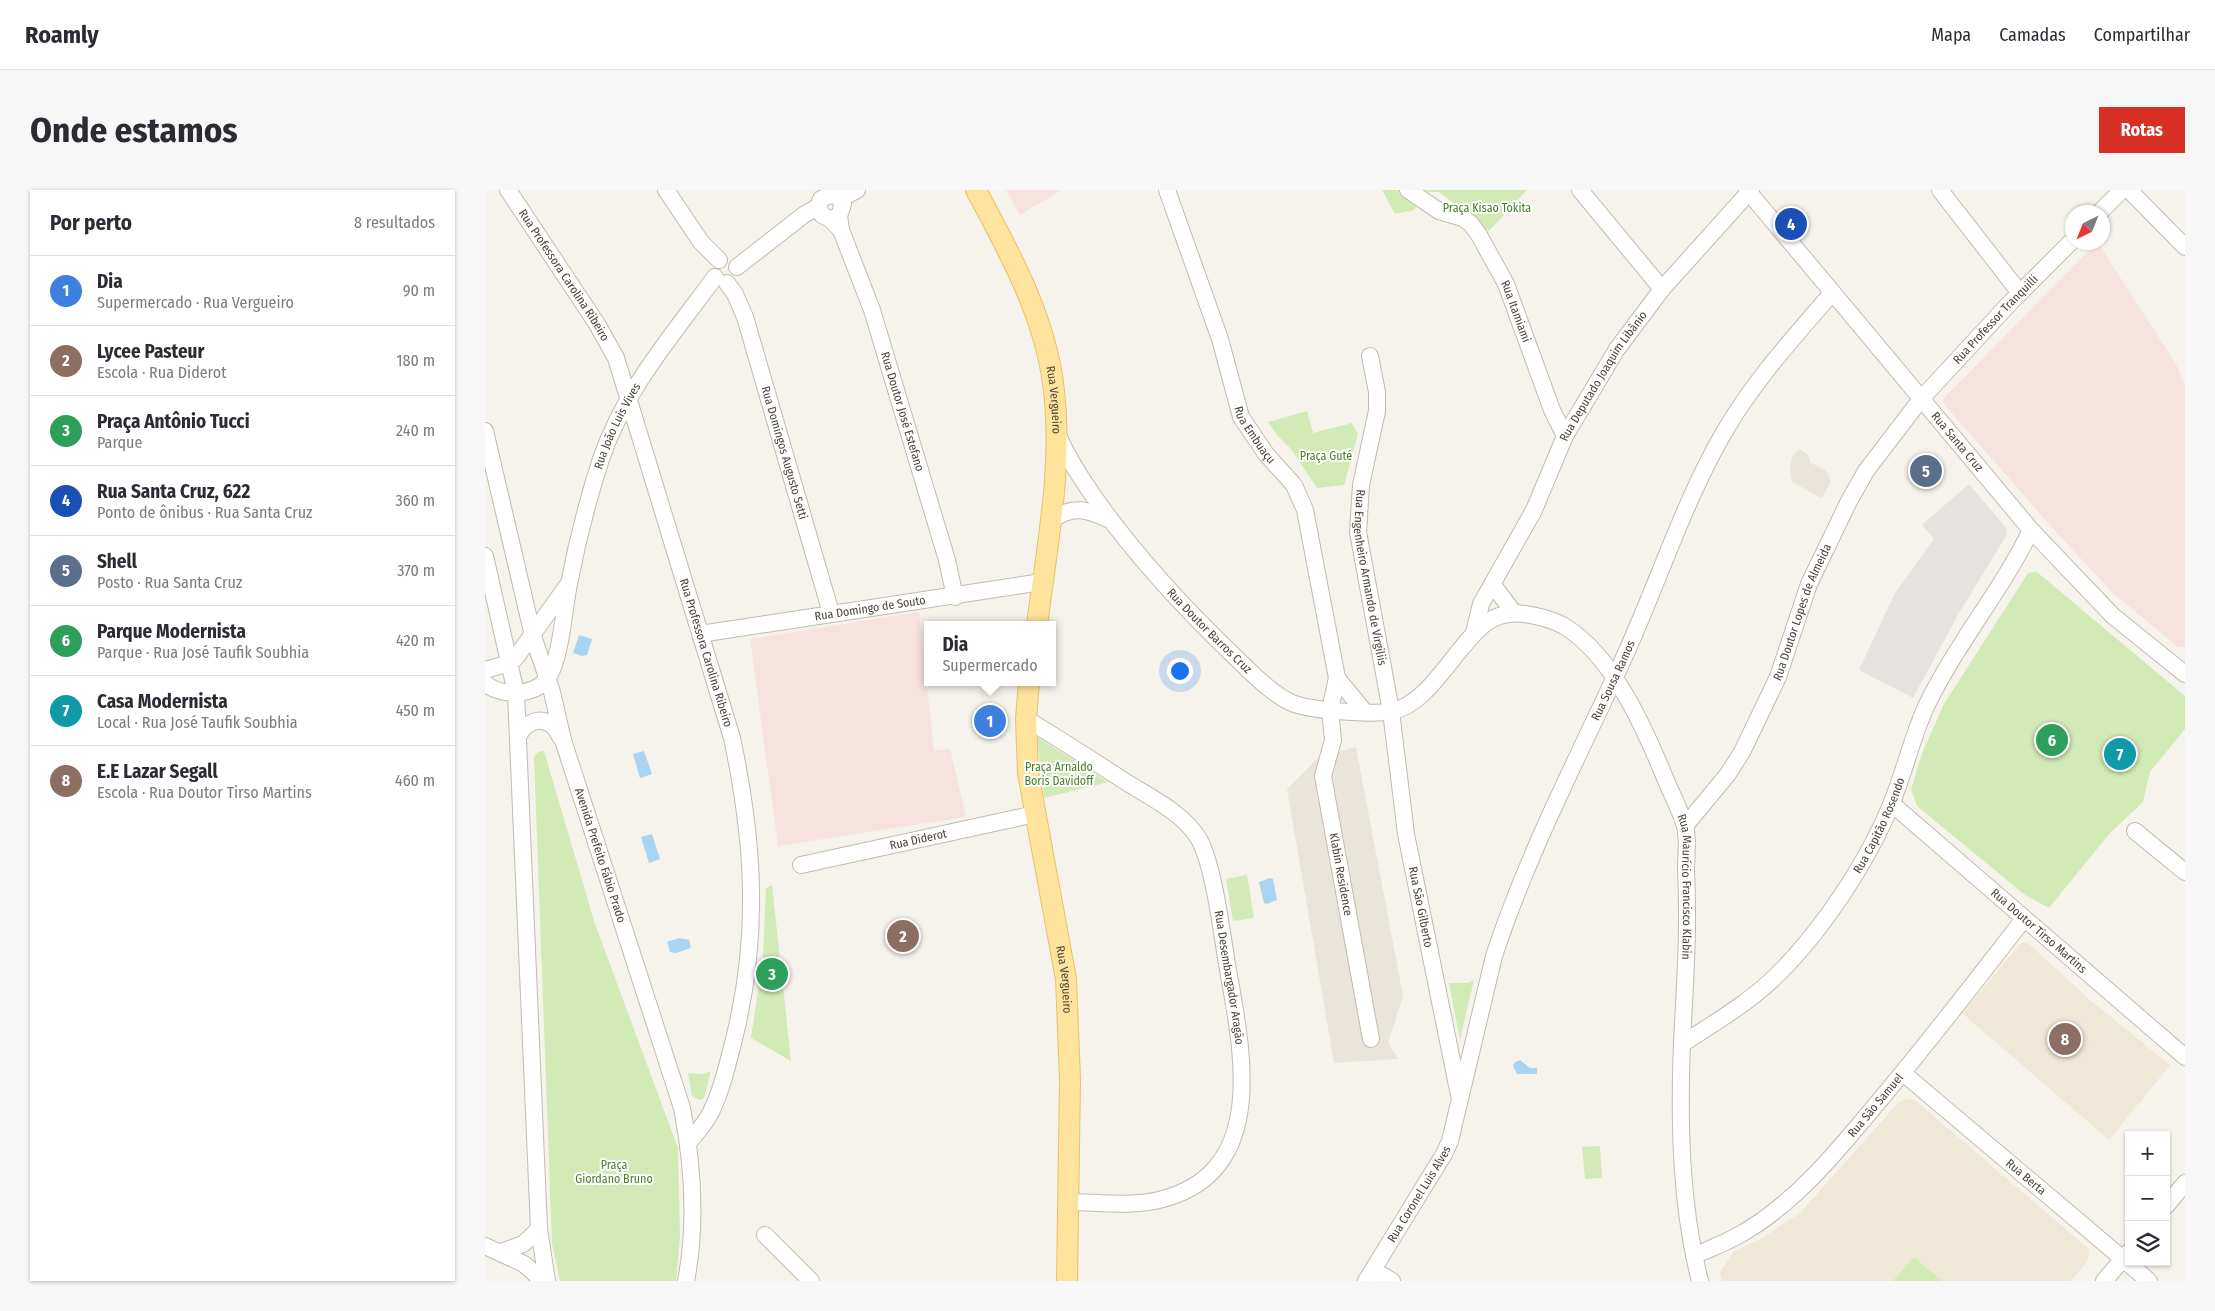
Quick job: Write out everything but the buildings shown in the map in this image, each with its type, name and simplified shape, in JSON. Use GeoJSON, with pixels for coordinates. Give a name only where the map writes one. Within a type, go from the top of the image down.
{"type":"FeatureCollection","features":[{"type":"Feature","properties":{"kind":"main road","name":"Rua Vergueiro"},"geometry":{"type":"LineString","coordinates":[[976,190],[1032,304],[1046,350],[1053,383],[1056,431],[1051,520],[1037,621]]}},
{"type":"Feature","properties":{"kind":"main road","name":"Rua Vergueiro"},"geometry":{"type":"LineString","coordinates":[[1029,686],[1026,719],[1028,773],[1066,979],[1069,1080],[1067,1281]]}},
{"type":"Feature","properties":{"kind":"street","name":"Rua Professora Carolina Ribeiro"},"geometry":{"type":"LineString","coordinates":[[508,190],[607,340],[616,358],[732,738],[743,792],[752,878],[750,945],[740,1013],[728,1062],[711,1113],[689,1142]]}},
{"type":"Feature","properties":{"kind":"street","name":"Rua Domingos Augusto Setti"},"geometry":{"type":"LineString","coordinates":[[666,190],[725,272],[745,317],[831,613]]}},
{"type":"Feature","properties":{"kind":"street","name":"Rua João Luis Vives"},"geometry":{"type":"LineString","coordinates":[[548,678],[559,645],[569,584],[601,461],[613,428],[629,396],[679,324],[725,272],[826,207],[857,190]]}},
{"type":"Feature","properties":{"kind":"street","name":"Rua Embuaçu"},"geometry":{"type":"LineString","coordinates":[[1167,190],[1220,339],[1241,417],[1266,454],[1294,485],[1305,510],[1337,678],[1330,710]]}},
{"type":"Feature","properties":{"kind":"street","name":"Rua Itamiami"},"geometry":{"type":"LineString","coordinates":[[1408,190],[1439,210],[1463,218],[1471,224],[1479,235],[1506,284],[1552,410],[1565,436]]}},
{"type":"Feature","properties":{"kind":"street"},"geometry":{"type":"LineString","coordinates":[[1580,190],[1662,289]]}},
{"type":"Feature","properties":{"kind":"street"},"geometry":{"type":"LineString","coordinates":[[1940,190],[2020,293]]}},
{"type":"Feature","properties":{"kind":"street"},"geometry":{"type":"LineString","coordinates":[[2107,205],[2122,190]]}},
{"type":"Feature","properties":{"kind":"street"},"geometry":{"type":"LineString","coordinates":[[2129,190],[2185,247]]}},
{"type":"Feature","properties":{"kind":"street","name":"Rua Deputado Joaquim Libânio"},"geometry":{"type":"LineString","coordinates":[[1330,710],[1391,712],[1403,708],[1419,697],[1474,633],[1481,604],[1534,510],[1565,436],[1617,349],[1662,289],[1749,191]]}},
{"type":"Feature","properties":{"kind":"street","name":"Rua Santa Cruz"},"geometry":{"type":"LineString","coordinates":[[1749,191],[2031,530],[2113,616],[2185,674]]}},
{"type":"Feature","properties":{"kind":"street","name":"Rua Doutor José Estefano"},"geometry":{"type":"LineString","coordinates":[[826,207],[872,310],[947,560],[955,597]]}},
{"type":"Feature","properties":{"kind":"street","name":"Rua Professor Tranquilli"},"geometry":{"type":"LineString","coordinates":[[1921,400],[2020,293],[2065,248]]}},
{"type":"Feature","properties":{"kind":"street","name":"Rua Sousa Ramos"},"geometry":{"type":"LineString","coordinates":[[1460,1100],[1494,956],[1503,930],[1563,782],[1615,678],[1704,470],[1724,432],[1777,356],[1832,293]]}},
{"type":"Feature","properties":{"kind":"street","name":"Rua Engenheiro Armando de Virgiliis"},"geometry":{"type":"LineString","coordinates":[[1370,356],[1377,392],[1377,411],[1361,484],[1358,532],[1391,712]]}},
{"type":"Feature","properties":{"kind":"street","name":"Rua Doutor Lopes de Almeida"},"geometry":{"type":"LineString","coordinates":[[1685,826],[1728,774],[1742,752],[1778,677],[1809,584],[1849,500],[1887,441],[1921,400]]}},
{"type":"Feature","properties":{"kind":"street","name":"Avenida Prefeito Fábio Prado"},"geometry":{"type":"LineString","coordinates":[[485,431],[533,636],[548,678],[563,740],[682,1108],[689,1142],[693,1210],[691,1247],[686,1281]]}},
{"type":"Feature","properties":{"kind":"street","name":"Rua Doutor Barros Cruz"},"geometry":{"type":"LineString","coordinates":[[1056,431],[1067,457],[1110,520],[1180,603],[1247,668],[1289,702],[1307,708],[1330,710]]}},
{"type":"Feature","properties":{"kind":"street","name":"Rua Doutor Barros Cruz"},"geometry":{"type":"LineString","coordinates":[[1051,520],[1068,510],[1078,508],[1089,510],[1110,520]]}},
{"type":"Feature","properties":{"kind":"street","name":"Rua Capitão Rosendo"},"geometry":{"type":"LineString","coordinates":[[1682,1044],[1763,987],[1798,952],[1853,877],[1892,804],[1923,713],[1935,689],[1970,630],[2015,562],[2031,530]]}},
{"type":"Feature","properties":{"kind":"street","name":"Rua Capitão Rosendo"},"geometry":{"type":"LineString","coordinates":[[2015,562],[2043,543]]}},
{"type":"Feature","properties":{"kind":"street"},"geometry":{"type":"LineString","coordinates":[[485,556],[516,693],[539,1229],[545,1281]]}},
{"type":"Feature","properties":{"kind":"street","name":"Rua Domingo de Souto"},"geometry":{"type":"LineString","coordinates":[[700,634],[831,613],[955,597],[1042,582]]}},
{"type":"Feature","properties":{"kind":"street","name":"Rua João Luis Vives"},"geometry":{"type":"LineString","coordinates":[[510,663],[533,636],[569,584]]}},
{"type":"Feature","properties":{"kind":"street"},"geometry":{"type":"LineString","coordinates":[[1493,585],[1515,613]]}},
{"type":"Feature","properties":{"kind":"street"},"geometry":{"type":"LineString","coordinates":[[524,596],[545,606],[554,605]]}},
{"type":"Feature","properties":{"kind":"street","name":"Rua Maurício Francisco Klabin"},"geometry":{"type":"LineString","coordinates":[[1474,633],[1496,617],[1515,613],[1539,616],[1564,626],[1590,648],[1615,678],[1631,704],[1685,826],[1688,954],[1682,1044],[1681,1148],[1694,1256],[1700,1281]]}},
{"type":"Feature","properties":{"kind":"street"},"geometry":{"type":"LineString","coordinates":[[485,670],[510,663]]}},
{"type":"Feature","properties":{"kind":"street"},"geometry":{"type":"LineString","coordinates":[[485,683],[494,689],[516,693],[537,688],[548,678]]}},
{"type":"Feature","properties":{"kind":"street","name":"Rua Embuaçu"},"geometry":{"type":"LineString","coordinates":[[1337,678],[1364,711]]}},
{"type":"Feature","properties":{"kind":"street","name":"Klabin Residence"},"geometry":{"type":"LineString","coordinates":[[1330,710],[1333,740],[1323,768],[1323,776],[1371,1038]]}},
{"type":"Feature","properties":{"kind":"street","name":"Rua São Gilberto"},"geometry":{"type":"LineString","coordinates":[[1391,712],[1406,834],[1460,1100]]}},
{"type":"Feature","properties":{"kind":"street","name":"Rua Desembargador Aragão"},"geometry":{"type":"LineString","coordinates":[[1026,719],[1167,808],[1197,836],[1204,848],[1219,918],[1235,1012],[1242,1078],[1242,1106],[1236,1131],[1222,1158],[1203,1178],[1177,1193],[1149,1202],[1069,1202]]}},
{"type":"Feature","properties":{"kind":"street"},"geometry":{"type":"LineString","coordinates":[[518,737],[522,728],[529,723],[540,721],[552,725],[563,740]]}},
{"type":"Feature","properties":{"kind":"street","name":"Rua Doutor Tirso Martins"},"geometry":{"type":"LineString","coordinates":[[1892,804],[2023,920],[2185,1057]]}},
{"type":"Feature","properties":{"kind":"street","name":"Rua Diderot"},"geometry":{"type":"LineString","coordinates":[[801,865],[1035,814]]}},
{"type":"Feature","properties":{"kind":"street"},"geometry":{"type":"LineString","coordinates":[[2135,831],[2185,872]]}},
{"type":"Feature","properties":{"kind":"street","name":"Rua São Samuel"},"geometry":{"type":"LineString","coordinates":[[1694,1256],[1740,1234],[1803,1186],[1903,1073],[2023,920]]}},
{"type":"Feature","properties":{"kind":"street","name":"Rua Berta"},"geometry":{"type":"LineString","coordinates":[[1903,1073],[2125,1255]]}},
{"type":"Feature","properties":{"kind":"street","name":"Rua Coronel Luis Alves"},"geometry":{"type":"LineString","coordinates":[[1370,1275],[1445,1154],[1460,1100]]}},
{"type":"Feature","properties":{"kind":"street"},"geometry":{"type":"LineString","coordinates":[[2170,1201],[2185,1183]]}},
{"type":"Feature","properties":{"kind":"street"},"geometry":{"type":"LineString","coordinates":[[493,1249],[523,1244],[539,1229]]}},
{"type":"Feature","properties":{"kind":"street"},"geometry":{"type":"LineString","coordinates":[[765,1235],[811,1281]]}},
{"type":"Feature","properties":{"kind":"street"},"geometry":{"type":"LineString","coordinates":[[493,1249],[524,1264],[545,1281]]}},
{"type":"Feature","properties":{"kind":"street"},"geometry":{"type":"LineString","coordinates":[[2104,1281],[2125,1257]]}},
{"type":"Feature","properties":{"kind":"street","name":"Rua Berta"},"geometry":{"type":"LineString","coordinates":[[2135,1266],[2149,1281]]}},
{"type":"Feature","properties":{"kind":"street"},"geometry":{"type":"LineString","coordinates":[[1370,1275],[1392,1281]]}},
{"type":"Feature","properties":{"kind":"shaded area"},"geometry":{"type":"Polygon","coordinates":[[[1006,190],[1062,190],[1020,215],[1006,190]]]}},
{"type":"Feature","properties":{"kind":"shaded area"},"geometry":{"type":"Polygon","coordinates":[[[2089,250],[2103,250],[2176,364],[2185,386],[2185,647],[2178,647],[2113,593],[2054,530],[1943,403],[1945,397],[2089,250]]]}},
{"type":"Feature","properties":{"kind":"shaded area"},"geometry":{"type":"Polygon","coordinates":[[[1800,449],[1808,455],[1810,462],[1826,471],[1831,481],[1822,498],[1792,482],[1790,468],[1792,456],[1800,449]]]}},
{"type":"Feature","properties":{"kind":"shaded area"},"geometry":{"type":"Polygon","coordinates":[[[1969,484],[2007,529],[2006,536],[1959,613],[1913,698],[1859,670],[1895,593],[1934,539],[1922,525],[1969,484]]]}},
{"type":"Feature","properties":{"kind":"shaded area"},"geometry":{"type":"Polygon","coordinates":[[[919,612],[924,658],[924,686],[927,686],[934,751],[950,748],[966,817],[778,846],[750,639],[919,612]]]}},
{"type":"Feature","properties":{"kind":"shaded area"},"geometry":{"type":"Polygon","coordinates":[[[1356,747],[1403,996],[1388,1043],[1398,1059],[1334,1063],[1287,789],[1318,758],[1356,747]]]}},
{"type":"Feature","properties":{"kind":"shaded area"},"geometry":{"type":"Polygon","coordinates":[[[2022,942],[2028,943],[2090,1000],[2170,1065],[2109,1140],[1962,1013],[2022,942]]]}},
{"type":"Feature","properties":{"kind":"shaded area"},"geometry":{"type":"Polygon","coordinates":[[[1905,1099],[1915,1100],[2089,1249],[2088,1260],[2071,1281],[1722,1281],[1720,1272],[1734,1251],[1761,1239],[1800,1213],[1898,1103],[1905,1099]]]}},
{"type":"Feature","properties":{"kind":"green space","name":"Praça Kisao Tokita"},"geometry":{"type":"Polygon","coordinates":[[[1382,190],[1527,190],[1489,231],[1439,192],[1428,192],[1420,199],[1414,210],[1395,214],[1382,190]]]}},
{"type":"Feature","properties":{"kind":"green space","name":"Praça Guté"},"geometry":{"type":"Polygon","coordinates":[[[1307,411],[1313,433],[1352,423],[1358,434],[1344,485],[1317,488],[1291,449],[1277,435],[1268,422],[1307,411]]]}},
{"type":"Feature","properties":{"kind":"green space"},"geometry":{"type":"Polygon","coordinates":[[[2037,572],[2185,696],[2185,729],[2150,772],[2143,802],[2109,834],[2049,908],[2025,895],[1917,806],[1911,789],[1923,751],[1944,704],[2028,573],[2037,572]]]}},
{"type":"Feature","properties":{"kind":"green space","name":"Praça Arnaldo Boris Davidoff"},"geometry":{"type":"Polygon","coordinates":[[[1037,737],[1108,782],[1044,798],[1037,737]]]}},
{"type":"Feature","properties":{"kind":"green space","name":"Praça Giordano Bruno"},"geometry":{"type":"Polygon","coordinates":[[[544,751],[595,924],[678,1148],[680,1236],[676,1281],[560,1281],[552,1244],[534,757],[538,752],[544,751]]]}},
{"type":"Feature","properties":{"kind":"green space"},"geometry":{"type":"Polygon","coordinates":[[[1247,875],[1254,918],[1233,921],[1226,879],[1247,875]]]}},
{"type":"Feature","properties":{"kind":"green space"},"geometry":{"type":"Polygon","coordinates":[[[772,885],[791,1061],[751,1038],[763,957],[766,888],[772,885]]]}},
{"type":"Feature","properties":{"kind":"green space"},"geometry":{"type":"Polygon","coordinates":[[[1474,980],[1460,1040],[1449,983],[1468,983],[1474,980]]]}},
{"type":"Feature","properties":{"kind":"green space"},"geometry":{"type":"Polygon","coordinates":[[[711,1071],[704,1098],[700,1100],[692,1096],[688,1073],[703,1074],[711,1071]]]}},
{"type":"Feature","properties":{"kind":"green space"},"geometry":{"type":"Polygon","coordinates":[[[1600,1146],[1602,1178],[1585,1179],[1582,1147],[1600,1146]]]}},
{"type":"Feature","properties":{"kind":"green space"},"geometry":{"type":"Polygon","coordinates":[[[1914,1257],[1942,1281],[1893,1281],[1914,1257]]]}},
{"type":"Feature","properties":{"kind":"water"},"geometry":{"type":"Polygon","coordinates":[[[579,635],[592,639],[587,655],[582,656],[573,653],[579,635]]]}},
{"type":"Feature","properties":{"kind":"water"},"geometry":{"type":"Polygon","coordinates":[[[644,751],[652,774],[640,778],[633,754],[644,751]]]}},
{"type":"Feature","properties":{"kind":"water"},"geometry":{"type":"Polygon","coordinates":[[[652,834],[660,859],[649,863],[641,837],[652,834]]]}},
{"type":"Feature","properties":{"kind":"water"},"geometry":{"type":"Polygon","coordinates":[[[1270,878],[1273,879],[1277,900],[1267,904],[1264,903],[1259,882],[1270,878]]]}},
{"type":"Feature","properties":{"kind":"water"},"geometry":{"type":"Polygon","coordinates":[[[679,938],[689,940],[691,948],[676,953],[670,952],[667,942],[679,938]]]}},
{"type":"Feature","properties":{"kind":"water"},"geometry":{"type":"Polygon","coordinates":[[[1520,1060],[1530,1068],[1537,1068],[1537,1074],[1517,1074],[1513,1066],[1515,1062],[1520,1060]]]}},
{"type":"Feature","properties":{"kind":"place","name":"Rua Santa Cruz, 622"},"geometry":{"type":"Point","coordinates":[1791,224]}},
{"type":"Feature","properties":{"kind":"place","name":"Shell"},"geometry":{"type":"Point","coordinates":[1926,471]}},
{"type":"Feature","properties":{"kind":"place","name":"Dia"},"geometry":{"type":"Point","coordinates":[990,721]}},
{"type":"Feature","properties":{"kind":"place","name":"Parque Modernista"},"geometry":{"type":"Point","coordinates":[2052,740]}},
{"type":"Feature","properties":{"kind":"place","name":"Casa Modernista"},"geometry":{"type":"Point","coordinates":[2120,754]}},
{"type":"Feature","properties":{"kind":"place","name":"Lycee Pasteur"},"geometry":{"type":"Point","coordinates":[903,936]}},
{"type":"Feature","properties":{"kind":"place","name":"Praça Antônio Tucci"},"geometry":{"type":"Point","coordinates":[772,974]}},
{"type":"Feature","properties":{"kind":"place","name":"E.E Lazar Segall"},"geometry":{"type":"Point","coordinates":[2065,1039]}}]}
